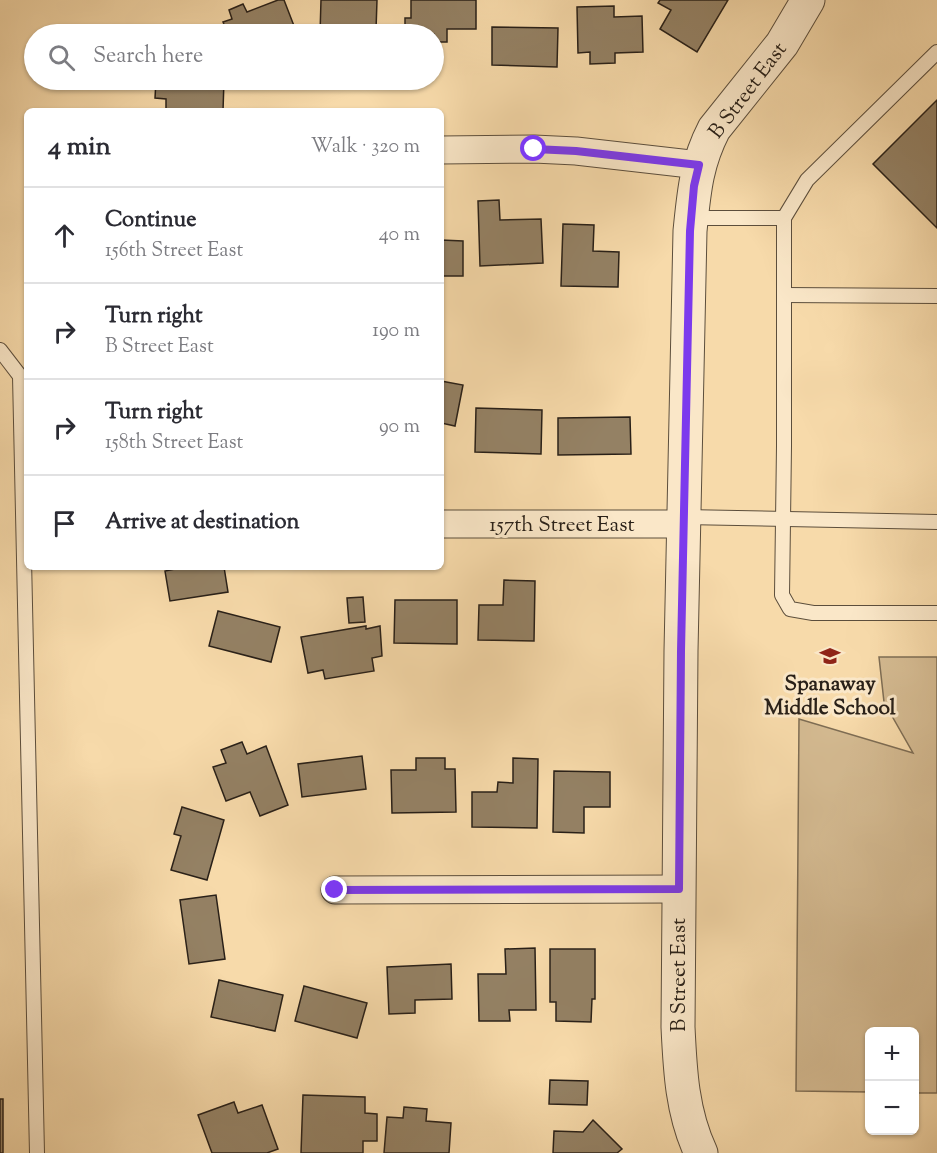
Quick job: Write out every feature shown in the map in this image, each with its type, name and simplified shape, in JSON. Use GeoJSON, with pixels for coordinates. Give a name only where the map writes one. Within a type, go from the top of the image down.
{"type":"FeatureCollection","features":[{"type":"Feature","properties":{"kind":"street","name":"B Street East"},"geometry":{"type":"LineString","coordinates":[[701,1153],[686,1110],[680,1079],[678,1027],[684,521],[691,218],[694,186],[699,165],[714,129],[782,44],[808,0]]}},
{"type":"Feature","properties":{"kind":"street"},"geometry":{"type":"LineString","coordinates":[[444,150],[576,151],[699,165]]}},
{"type":"Feature","properties":{"kind":"street","name":"157th Street East"},"geometry":{"type":"LineString","coordinates":[[444,524],[684,521]]}},
{"type":"Feature","properties":{"kind":"street"},"geometry":{"type":"LineString","coordinates":[[335,890],[679,889]]}},
{"type":"Feature","properties":{"kind":"lane"},"geometry":{"type":"LineString","coordinates":[[937,51],[807,180],[784,218],[782,595],[790,609],[813,613],[937,613]]}},
{"type":"Feature","properties":{"kind":"lane"},"geometry":{"type":"LineString","coordinates":[[691,218],[784,218]]}},
{"type":"Feature","properties":{"kind":"lane"},"geometry":{"type":"LineString","coordinates":[[784,295],[937,296]]}},
{"type":"Feature","properties":{"kind":"lane"},"geometry":{"type":"LineString","coordinates":[[0,350],[20,376],[24,559]]}},
{"type":"Feature","properties":{"kind":"lane"},"geometry":{"type":"LineString","coordinates":[[684,521],[784,519],[937,522]]}},
{"type":"Feature","properties":{"kind":"lane"},"geometry":{"type":"LineString","coordinates":[[24,570],[37,1153]]}},
{"type":"Feature","properties":{"kind":"shaded area"},"geometry":{"type":"Polygon","coordinates":[[[879,657],[937,657],[937,1093],[919,1093],[919,1027],[865,1027],[865,1092],[796,1091],[799,719],[913,753],[884,702],[879,657]]]}},
{"type":"Feature","properties":{"kind":"building"},"geometry":{"type":"Polygon","coordinates":[[[278,0],[284,0],[293,24],[224,24],[223,22],[232,19],[229,10],[243,4],[247,12],[278,0]]]}},
{"type":"Feature","properties":{"kind":"building"},"geometry":{"type":"Polygon","coordinates":[[[321,0],[377,0],[376,24],[320,24],[321,0]]]}},
{"type":"Feature","properties":{"kind":"building"},"geometry":{"type":"Polygon","coordinates":[[[411,0],[476,0],[476,29],[447,29],[447,42],[444,42],[444,24],[405,24],[405,18],[411,18],[411,0]]]}},
{"type":"Feature","properties":{"kind":"building"},"geometry":{"type":"Polygon","coordinates":[[[660,0],[728,0],[697,52],[660,29],[671,10],[658,3],[660,0]]]}},
{"type":"Feature","properties":{"kind":"building"},"geometry":{"type":"Polygon","coordinates":[[[614,6],[614,17],[642,16],[643,52],[615,53],[615,63],[590,64],[590,52],[578,53],[577,7],[614,6]]]}},
{"type":"Feature","properties":{"kind":"building"},"geometry":{"type":"Polygon","coordinates":[[[492,27],[558,28],[557,67],[492,65],[492,27]]]}},
{"type":"Feature","properties":{"kind":"building"},"geometry":{"type":"Polygon","coordinates":[[[155,90],[224,90],[223,108],[166,108],[166,99],[155,98],[155,90]]]}},
{"type":"Feature","properties":{"kind":"building"},"geometry":{"type":"Polygon","coordinates":[[[937,100],[937,228],[873,164],[937,100]]]}},
{"type":"Feature","properties":{"kind":"building"},"geometry":{"type":"Polygon","coordinates":[[[499,200],[500,220],[541,219],[543,263],[480,266],[478,201],[499,200]]]}},
{"type":"Feature","properties":{"kind":"building"},"geometry":{"type":"Polygon","coordinates":[[[563,224],[594,225],[593,251],[619,252],[618,287],[561,286],[563,224]]]}},
{"type":"Feature","properties":{"kind":"building"},"geometry":{"type":"Polygon","coordinates":[[[444,240],[463,241],[463,276],[444,276],[444,240]]]}},
{"type":"Feature","properties":{"kind":"building"},"geometry":{"type":"Polygon","coordinates":[[[444,382],[463,385],[455,426],[444,424],[444,382]]]}},
{"type":"Feature","properties":{"kind":"building"},"geometry":{"type":"Polygon","coordinates":[[[476,408],[542,410],[541,454],[475,452],[476,408]]]}},
{"type":"Feature","properties":{"kind":"building"},"geometry":{"type":"Polygon","coordinates":[[[630,417],[631,454],[558,455],[558,418],[630,417]]]}},
{"type":"Feature","properties":{"kind":"building"},"geometry":{"type":"Polygon","coordinates":[[[224,570],[228,592],[170,601],[165,571],[224,570]]]}},
{"type":"Feature","properties":{"kind":"building"},"geometry":{"type":"Polygon","coordinates":[[[504,580],[535,581],[534,641],[478,640],[479,605],[503,605],[504,580]]]}},
{"type":"Feature","properties":{"kind":"building"},"geometry":{"type":"Polygon","coordinates":[[[363,597],[365,622],[349,623],[347,598],[363,597]]]}},
{"type":"Feature","properties":{"kind":"building"},"geometry":{"type":"Polygon","coordinates":[[[395,600],[457,600],[457,644],[394,643],[395,600]]]}},
{"type":"Feature","properties":{"kind":"building"},"geometry":{"type":"Polygon","coordinates":[[[218,611],[280,627],[271,662],[209,646],[218,611]]]}},
{"type":"Feature","properties":{"kind":"building"},"geometry":{"type":"Polygon","coordinates":[[[366,626],[366,629],[380,626],[382,656],[372,658],[374,671],[325,679],[323,670],[308,673],[301,637],[366,626]]]}},
{"type":"Feature","properties":{"kind":"building"},"geometry":{"type":"Polygon","coordinates":[[[242,742],[247,754],[266,746],[288,805],[260,816],[250,792],[226,801],[213,767],[226,763],[221,750],[242,742]]]}},
{"type":"Feature","properties":{"kind":"building"},"geometry":{"type":"Polygon","coordinates":[[[362,756],[366,789],[302,797],[298,764],[362,756]]]}},
{"type":"Feature","properties":{"kind":"building"},"geometry":{"type":"Polygon","coordinates":[[[416,758],[445,758],[445,769],[455,769],[456,812],[392,813],[391,770],[416,770],[416,758]]]}},
{"type":"Feature","properties":{"kind":"building"},"geometry":{"type":"Polygon","coordinates":[[[513,758],[538,759],[537,828],[472,827],[472,792],[497,792],[498,782],[513,783],[513,758]]]}},
{"type":"Feature","properties":{"kind":"building"},"geometry":{"type":"Polygon","coordinates":[[[554,771],[610,772],[610,807],[584,807],[584,833],[553,832],[554,771]]]}},
{"type":"Feature","properties":{"kind":"building"},"geometry":{"type":"Polygon","coordinates":[[[182,807],[224,820],[207,880],[171,870],[181,836],[174,834],[182,807]]]}},
{"type":"Feature","properties":{"kind":"building"},"geometry":{"type":"Polygon","coordinates":[[[216,895],[225,959],[189,964],[180,900],[216,895]]]}},
{"type":"Feature","properties":{"kind":"building"},"geometry":{"type":"Polygon","coordinates":[[[535,948],[536,1010],[509,1010],[510,1021],[479,1021],[478,974],[506,974],[505,949],[535,948]]]}},
{"type":"Feature","properties":{"kind":"building"},"geometry":{"type":"Polygon","coordinates":[[[550,949],[595,949],[595,999],[592,999],[591,1022],[556,1021],[556,1002],[550,1002],[550,949]]]}},
{"type":"Feature","properties":{"kind":"building"},"geometry":{"type":"Polygon","coordinates":[[[451,964],[452,999],[415,1000],[415,1013],[389,1014],[387,967],[451,964]]]}},
{"type":"Feature","properties":{"kind":"building"},"geometry":{"type":"Polygon","coordinates":[[[219,980],[283,995],[275,1031],[211,1017],[219,980]]]}},
{"type":"Feature","properties":{"kind":"building"},"geometry":{"type":"Polygon","coordinates":[[[304,986],[367,1003],[357,1038],[295,1021],[304,986]]]}},
{"type":"Feature","properties":{"kind":"building"},"geometry":{"type":"Polygon","coordinates":[[[550,1080],[588,1081],[587,1105],[549,1104],[550,1080]]]}},
{"type":"Feature","properties":{"kind":"building"},"geometry":{"type":"Polygon","coordinates":[[[303,1095],[365,1097],[365,1113],[377,1114],[377,1141],[363,1141],[363,1153],[301,1153],[303,1095]]]}},
{"type":"Feature","properties":{"kind":"building"},"geometry":{"type":"Polygon","coordinates":[[[0,1099],[3,1099],[3,1153],[0,1153],[0,1099]]]}},
{"type":"Feature","properties":{"kind":"building"},"geometry":{"type":"Polygon","coordinates":[[[234,1102],[238,1113],[262,1105],[278,1149],[267,1153],[212,1153],[198,1115],[234,1102]]]}},
{"type":"Feature","properties":{"kind":"building"},"geometry":{"type":"Polygon","coordinates":[[[404,1107],[427,1109],[426,1121],[451,1123],[449,1153],[384,1153],[387,1117],[403,1118],[404,1107]]]}},
{"type":"Feature","properties":{"kind":"building"},"geometry":{"type":"Polygon","coordinates":[[[593,1120],[622,1149],[617,1153],[553,1153],[554,1131],[583,1132],[593,1120]]]}},
{"type":"Feature","properties":{"kind":"place","name":"Spanaway Middle School"},"geometry":{"type":"Point","coordinates":[830,656]}},
{"type":"Feature","properties":{"kind":"route"},"geometry":{"type":"LineString","coordinates":[[335,890],[679,889],[681,651],[690,231],[694,186],[699,165],[576,151],[534,149]]}}]}
